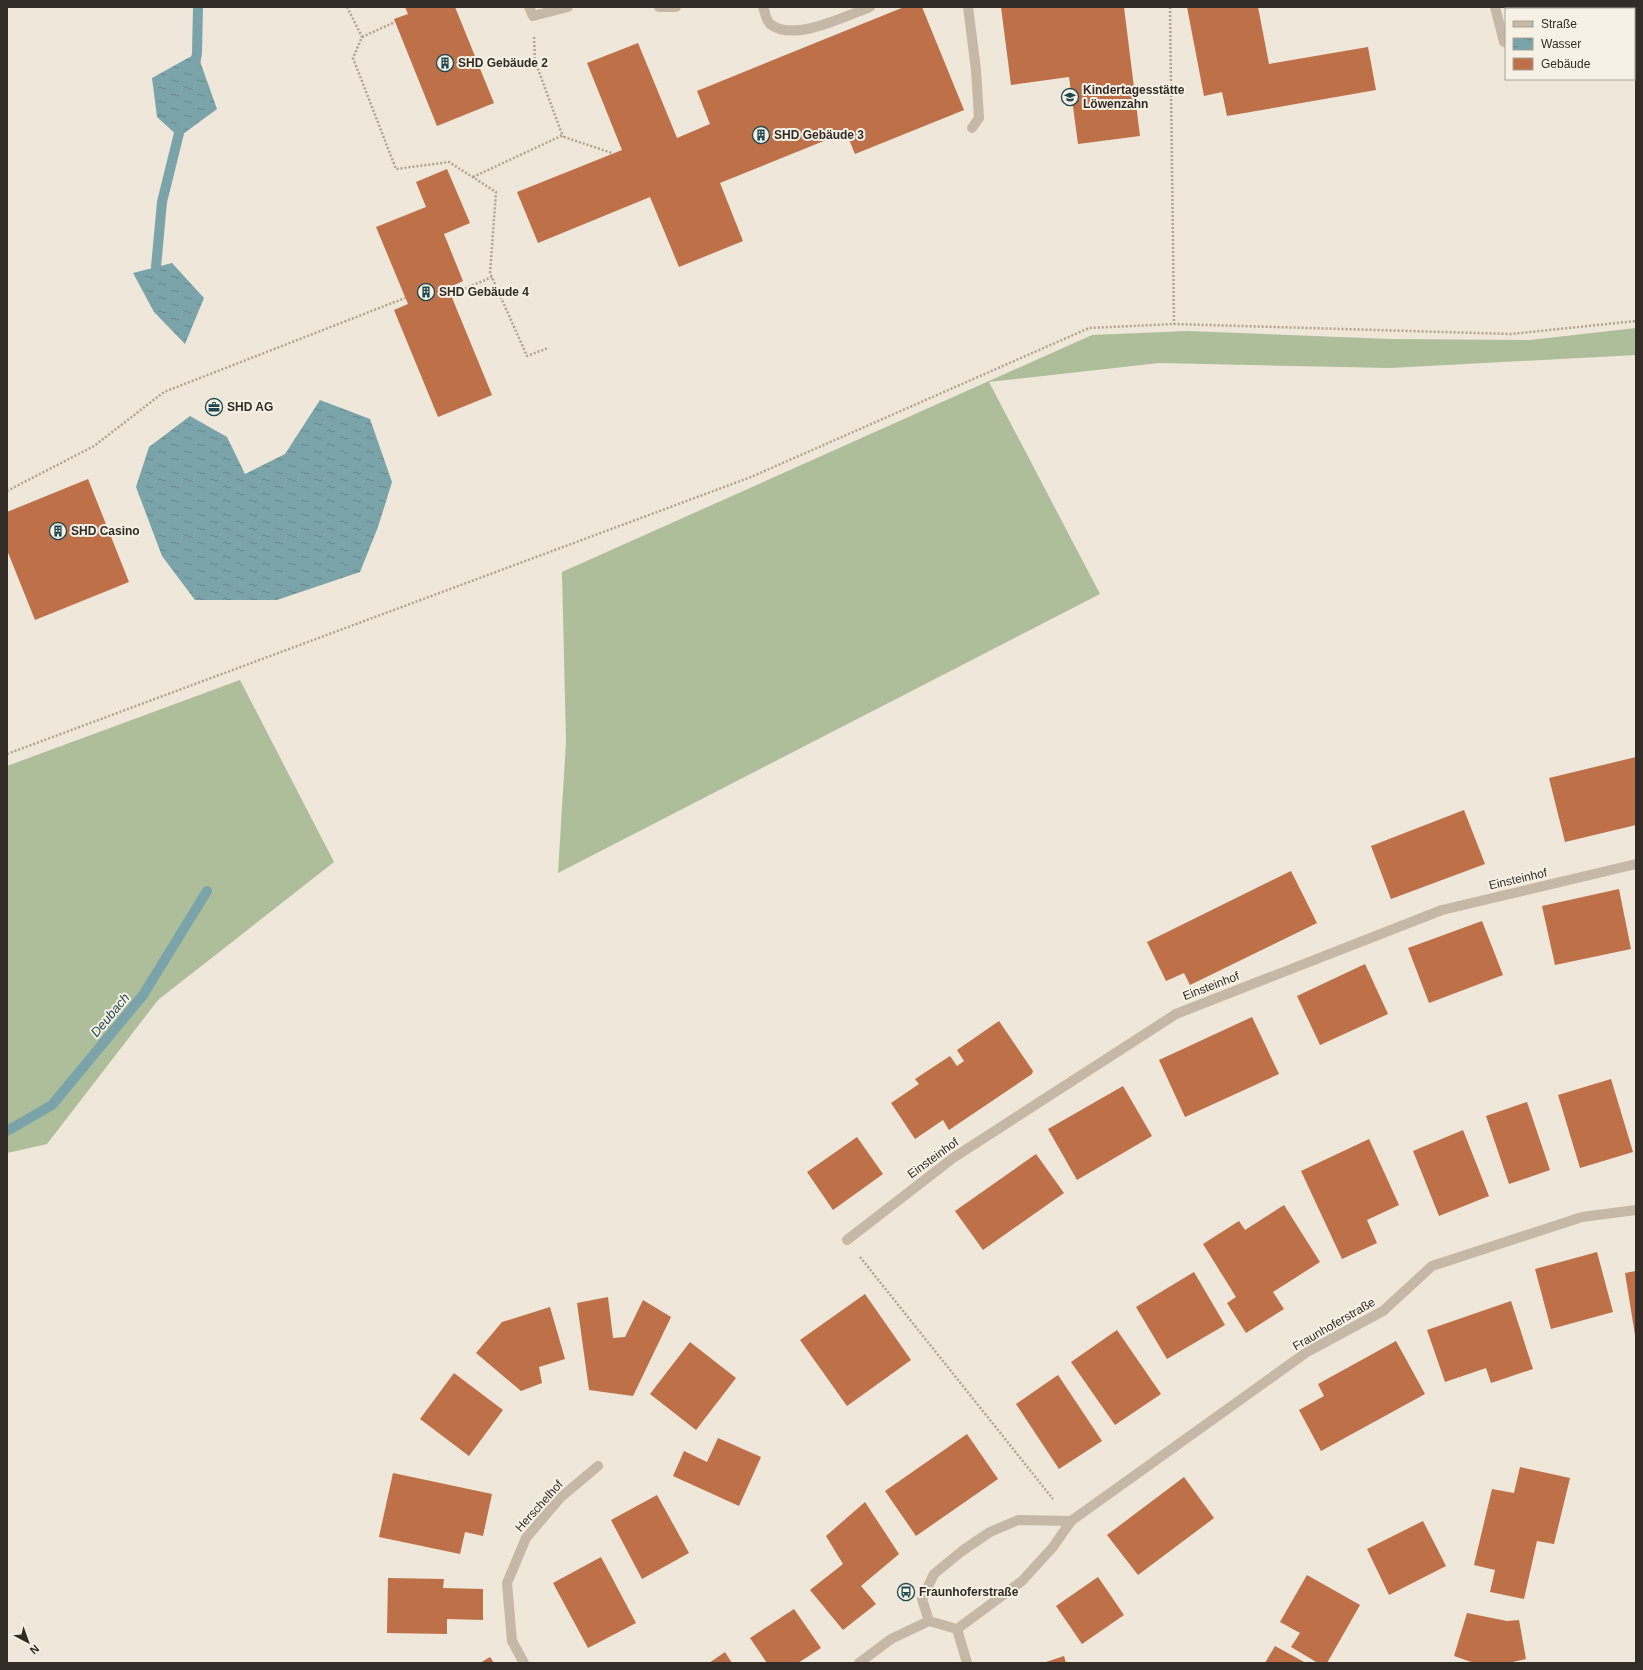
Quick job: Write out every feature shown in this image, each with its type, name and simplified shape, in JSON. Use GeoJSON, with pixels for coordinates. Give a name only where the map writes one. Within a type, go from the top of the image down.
{"type":"FeatureCollection","features":[{"type":"Feature","properties":{"kind":"street"},"geometry":{"type":"LineString","coordinates":[[531,12],[568,7]]}},
{"type":"Feature","properties":{"kind":"street"},"geometry":{"type":"LineString","coordinates":[[659,7],[676,7]]}},
{"type":"Feature","properties":{"kind":"street"},"geometry":{"type":"LineString","coordinates":[[763,7],[769,23],[780,30],[801,32],[870,7]]}},
{"type":"Feature","properties":{"kind":"street"},"geometry":{"type":"LineString","coordinates":[[968,7],[976,70],[979,118],[972,128]]}},
{"type":"Feature","properties":{"kind":"street"},"geometry":{"type":"LineString","coordinates":[[1495,7],[1504,42]]}},
{"type":"Feature","properties":{"kind":"street","name":"Einsteinhof"},"geometry":{"type":"LineString","coordinates":[[847,1240],[953,1158],[1176,1014],[1442,910],[1636,864]]}},
{"type":"Feature","properties":{"kind":"street","name":"Fraunhoferstraße"},"geometry":{"type":"LineString","coordinates":[[957,1629],[1022,1581],[1053,1547],[1071,1521],[1307,1352],[1383,1311],[1432,1266],[1582,1217],[1636,1210]]}},
{"type":"Feature","properties":{"kind":"street","name":"Herschelhof"},"geometry":{"type":"LineString","coordinates":[[524,1663],[512,1641],[507,1583],[526,1538],[560,1498],[598,1466]]}},
{"type":"Feature","properties":{"kind":"street"},"geometry":{"type":"LineString","coordinates":[[929,1621],[922,1599],[934,1574],[962,1550],[990,1532],[1018,1520],[1071,1521]]}},
{"type":"Feature","properties":{"kind":"street"},"geometry":{"type":"LineString","coordinates":[[859,1663],[891,1639],[929,1621],[957,1629],[967,1663]]}},
{"type":"Feature","properties":{"kind":"path"},"geometry":{"type":"LineString","coordinates":[[347,7],[362,36]]}},
{"type":"Feature","properties":{"kind":"path"},"geometry":{"type":"LineString","coordinates":[[1170,7],[1174,324]]}},
{"type":"Feature","properties":{"kind":"path"},"geometry":{"type":"LineString","coordinates":[[531,12],[536,61],[563,137]]}},
{"type":"Feature","properties":{"kind":"path"},"geometry":{"type":"LineString","coordinates":[[396,22],[362,36],[353,58],[396,169],[449,162],[496,192],[490,273],[527,356],[548,348]]}},
{"type":"Feature","properties":{"kind":"path"},"geometry":{"type":"LineString","coordinates":[[473,177],[561,136],[612,154]]}},
{"type":"Feature","properties":{"kind":"path"},"geometry":{"type":"LineString","coordinates":[[450,295],[492,277]]}},
{"type":"Feature","properties":{"kind":"path"},"geometry":{"type":"LineString","coordinates":[[7,491],[94,446],[164,392],[405,298]]}},
{"type":"Feature","properties":{"kind":"path"},"geometry":{"type":"LineString","coordinates":[[7,754],[750,477],[1089,328],[1174,324],[1511,334],[1636,321]]}},
{"type":"Feature","properties":{"kind":"path"},"geometry":{"type":"LineString","coordinates":[[847,1240],[1071,1521]]}},
{"type":"Feature","properties":{"kind":"green space"},"geometry":{"type":"Polygon","coordinates":[[[1636,328],[1636,355],[1390,368],[1159,363],[989,382],[1100,594],[558,873],[566,742],[562,572],[1092,335],[1187,331],[1390,339],[1530,340],[1636,328]]]}},
{"type":"Feature","properties":{"kind":"green space"},"geometry":{"type":"Polygon","coordinates":[[[240,680],[334,862],[158,1000],[47,1144],[7,1153],[7,766],[240,680]]]}},
{"type":"Feature","properties":{"kind":"water"},"geometry":{"type":"Polygon","coordinates":[[[197,53],[217,109],[179,137],[157,117],[152,78],[197,53]]]}},
{"type":"Feature","properties":{"kind":"water"},"geometry":{"type":"Polygon","coordinates":[[[172,263],[204,298],[185,344],[154,312],[133,273],[172,263]]]}},
{"type":"Feature","properties":{"kind":"water"},"geometry":{"type":"Polygon","coordinates":[[[320,400],[370,419],[392,482],[378,527],[360,572],[277,600],[195,600],[162,556],[136,487],[149,447],[190,416],[227,437],[245,474],[285,454],[320,400]]]}},
{"type":"Feature","properties":{"kind":"building","name":"SHD Gebäude 2"},"geometry":{"type":"Polygon","coordinates":[[[405,7],[455,7],[494,103],[437,126],[394,19],[408,14],[405,7]]]}},
{"type":"Feature","properties":{"kind":"building","name":"SHD Gebäude 3"},"geometry":{"type":"Polygon","coordinates":[[[904,7],[922,7],[964,110],[855,154],[846,132],[720,183],[743,241],[679,267],[650,197],[538,243],[517,192],[622,150],[587,63],[638,43],[677,138],[710,124],[697,91],[904,7]]]}},
{"type":"Feature","properties":{"kind":"building"},"geometry":{"type":"Polygon","coordinates":[[[1001,7],[1124,7],[1140,136],[1078,144],[1069,77],[1011,85],[1001,7]]]}},
{"type":"Feature","properties":{"kind":"building"},"geometry":{"type":"Polygon","coordinates":[[[1187,7],[1258,7],[1269,64],[1368,47],[1376,90],[1227,116],[1222,92],[1204,96],[1187,7]]]}},
{"type":"Feature","properties":{"kind":"building"},"geometry":{"type":"Polygon","coordinates":[[[1548,7],[1636,7],[1635,8],[1548,7]]]}},
{"type":"Feature","properties":{"kind":"building","name":"SHD Gebäude 4"},"geometry":{"type":"Polygon","coordinates":[[[447,169],[470,223],[444,234],[463,281],[448,288],[492,395],[438,417],[394,310],[408,304],[376,227],[426,207],[416,182],[447,169]]]}},
{"type":"Feature","properties":{"kind":"building","name":"SHD Casino"},"geometry":{"type":"Polygon","coordinates":[[[88,479],[129,582],[35,620],[7,550],[7,512],[88,479]]]}},
{"type":"Feature","properties":{"kind":"building"},"geometry":{"type":"Polygon","coordinates":[[[1636,757],[1636,825],[1565,842],[1549,778],[1636,757]]]}},
{"type":"Feature","properties":{"kind":"building"},"geometry":{"type":"Polygon","coordinates":[[[1464,810],[1485,864],[1391,899],[1371,846],[1464,810]]]}},
{"type":"Feature","properties":{"kind":"building"},"geometry":{"type":"Polygon","coordinates":[[[1291,871],[1317,923],[1190,985],[1184,973],[1166,981],[1147,942],[1291,871]]]}},
{"type":"Feature","properties":{"kind":"building"},"geometry":{"type":"Polygon","coordinates":[[[1619,889],[1631,949],[1555,965],[1542,906],[1619,889]]]}},
{"type":"Feature","properties":{"kind":"building"},"geometry":{"type":"Polygon","coordinates":[[[1482,921],[1503,975],[1429,1003],[1408,948],[1482,921]]]}},
{"type":"Feature","properties":{"kind":"building"},"geometry":{"type":"Polygon","coordinates":[[[1365,964],[1388,1014],[1320,1045],[1297,996],[1365,964]]]}},
{"type":"Feature","properties":{"kind":"building"},"geometry":{"type":"Polygon","coordinates":[[[1252,1017],[1279,1074],[1185,1117],[1159,1060],[1252,1017]]]}},
{"type":"Feature","properties":{"kind":"building"},"geometry":{"type":"Polygon","coordinates":[[[999,1021],[1033,1071],[1032,1074],[949,1130],[943,1120],[915,1139],[891,1103],[919,1084],[915,1079],[950,1056],[957,1066],[964,1061],[957,1050],[999,1021]]]}},
{"type":"Feature","properties":{"kind":"building"},"geometry":{"type":"Polygon","coordinates":[[[1611,1079],[1633,1152],[1580,1168],[1558,1095],[1611,1079]]]}},
{"type":"Feature","properties":{"kind":"building"},"geometry":{"type":"Polygon","coordinates":[[[1123,1086],[1152,1136],[1077,1180],[1048,1129],[1123,1086]]]}},
{"type":"Feature","properties":{"kind":"building"},"geometry":{"type":"Polygon","coordinates":[[[1527,1102],[1550,1170],[1509,1184],[1486,1116],[1527,1102]]]}},
{"type":"Feature","properties":{"kind":"building"},"geometry":{"type":"Polygon","coordinates":[[[1463,1130],[1489,1196],[1439,1216],[1413,1151],[1463,1130]]]}},
{"type":"Feature","properties":{"kind":"building"},"geometry":{"type":"Polygon","coordinates":[[[857,1137],[883,1174],[833,1210],[807,1172],[857,1137]]]}},
{"type":"Feature","properties":{"kind":"building"},"geometry":{"type":"Polygon","coordinates":[[[1369,1139],[1399,1205],[1367,1220],[1377,1243],[1342,1259],[1301,1171],[1369,1139]]]}},
{"type":"Feature","properties":{"kind":"building"},"geometry":{"type":"Polygon","coordinates":[[[1036,1154],[1064,1193],[983,1250],[955,1211],[1036,1154]]]}},
{"type":"Feature","properties":{"kind":"building"},"geometry":{"type":"Polygon","coordinates":[[[1284,1205],[1320,1262],[1273,1292],[1284,1309],[1246,1333],[1227,1303],[1236,1297],[1203,1244],[1239,1221],[1245,1230],[1284,1205]]]}},
{"type":"Feature","properties":{"kind":"building"},"geometry":{"type":"Polygon","coordinates":[[[1597,1252],[1613,1312],[1551,1329],[1535,1269],[1597,1252]]]}},
{"type":"Feature","properties":{"kind":"building"},"geometry":{"type":"Polygon","coordinates":[[[1636,1271],[1636,1335],[1635,1335],[1625,1273],[1636,1271]]]}},
{"type":"Feature","properties":{"kind":"building"},"geometry":{"type":"Polygon","coordinates":[[[1194,1272],[1225,1325],[1167,1359],[1136,1307],[1194,1272]]]}},
{"type":"Feature","properties":{"kind":"building"},"geometry":{"type":"Polygon","coordinates":[[[865,1294],[911,1360],[847,1406],[800,1340],[865,1294]]]}},
{"type":"Feature","properties":{"kind":"building"},"geometry":{"type":"Polygon","coordinates":[[[608,1297],[613,1338],[625,1337],[643,1300],[671,1317],[633,1396],[589,1390],[577,1303],[608,1297]]]}},
{"type":"Feature","properties":{"kind":"building"},"geometry":{"type":"Polygon","coordinates":[[[1511,1301],[1533,1369],[1491,1383],[1486,1368],[1445,1382],[1427,1330],[1511,1301]]]}},
{"type":"Feature","properties":{"kind":"building"},"geometry":{"type":"Polygon","coordinates":[[[550,1307],[565,1359],[539,1367],[542,1383],[521,1391],[476,1353],[502,1322],[550,1307]]]}},
{"type":"Feature","properties":{"kind":"building"},"geometry":{"type":"Polygon","coordinates":[[[1117,1330],[1161,1394],[1115,1425],[1071,1362],[1117,1330]]]}},
{"type":"Feature","properties":{"kind":"building"},"geometry":{"type":"Polygon","coordinates":[[[1396,1341],[1425,1394],[1321,1451],[1299,1410],[1324,1396],[1318,1384],[1396,1341]]]}},
{"type":"Feature","properties":{"kind":"building"},"geometry":{"type":"Polygon","coordinates":[[[690,1342],[736,1378],[696,1430],[650,1394],[690,1342]]]}},
{"type":"Feature","properties":{"kind":"building"},"geometry":{"type":"Polygon","coordinates":[[[454,1373],[503,1410],[469,1456],[420,1419],[454,1373]]]}},
{"type":"Feature","properties":{"kind":"building"},"geometry":{"type":"Polygon","coordinates":[[[1058,1375],[1102,1441],[1059,1469],[1016,1404],[1058,1375]]]}},
{"type":"Feature","properties":{"kind":"building"},"geometry":{"type":"Polygon","coordinates":[[[967,1434],[998,1479],[916,1536],[885,1491],[967,1434]]]}},
{"type":"Feature","properties":{"kind":"building"},"geometry":{"type":"Polygon","coordinates":[[[718,1438],[761,1457],[739,1506],[673,1476],[684,1451],[707,1462],[718,1438]]]}},
{"type":"Feature","properties":{"kind":"building"},"geometry":{"type":"Polygon","coordinates":[[[1520,1467],[1570,1478],[1554,1544],[1537,1541],[1524,1599],[1490,1592],[1495,1570],[1474,1565],[1492,1489],[1514,1493],[1520,1467]]]}},
{"type":"Feature","properties":{"kind":"building"},"geometry":{"type":"Polygon","coordinates":[[[393,1473],[492,1494],[483,1536],[465,1532],[460,1554],[379,1537],[393,1473]]]}},
{"type":"Feature","properties":{"kind":"building"},"geometry":{"type":"Polygon","coordinates":[[[1184,1477],[1214,1518],[1138,1575],[1107,1535],[1184,1477]]]}},
{"type":"Feature","properties":{"kind":"building"},"geometry":{"type":"Polygon","coordinates":[[[657,1495],[689,1553],[642,1579],[611,1520],[657,1495]]]}},
{"type":"Feature","properties":{"kind":"building"},"geometry":{"type":"Polygon","coordinates":[[[865,1502],[899,1554],[861,1586],[876,1604],[843,1630],[810,1590],[843,1564],[826,1536],[865,1502]]]}},
{"type":"Feature","properties":{"kind":"building"},"geometry":{"type":"Polygon","coordinates":[[[1423,1521],[1446,1566],[1389,1595],[1367,1549],[1423,1521]]]}},
{"type":"Feature","properties":{"kind":"building"},"geometry":{"type":"Polygon","coordinates":[[[601,1557],[636,1623],[588,1648],[553,1583],[601,1557]]]}},
{"type":"Feature","properties":{"kind":"building"},"geometry":{"type":"Polygon","coordinates":[[[1307,1575],[1360,1605],[1327,1663],[1318,1663],[1291,1647],[1300,1633],[1280,1622],[1307,1575]]]}},
{"type":"Feature","properties":{"kind":"building"},"geometry":{"type":"Polygon","coordinates":[[[1098,1577],[1124,1615],[1082,1644],[1056,1606],[1098,1577]]]}},
{"type":"Feature","properties":{"kind":"building"},"geometry":{"type":"Polygon","coordinates":[[[388,1578],[444,1579],[443,1588],[483,1589],[483,1620],[447,1619],[447,1634],[387,1633],[388,1578]]]}},
{"type":"Feature","properties":{"kind":"building"},"geometry":{"type":"Polygon","coordinates":[[[794,1609],[821,1648],[798,1663],[767,1663],[750,1638],[794,1609]]]}},
{"type":"Feature","properties":{"kind":"building"},"geometry":{"type":"Polygon","coordinates":[[[1467,1613],[1507,1621],[1519,1620],[1526,1659],[1508,1663],[1474,1663],[1454,1656],[1467,1613]]]}},
{"type":"Feature","properties":{"kind":"building"},"geometry":{"type":"Polygon","coordinates":[[[1275,1646],[1306,1663],[1265,1663],[1275,1646]]]}},
{"type":"Feature","properties":{"kind":"building"},"geometry":{"type":"Polygon","coordinates":[[[725,1652],[732,1663],[709,1663],[725,1652]]]}},
{"type":"Feature","properties":{"kind":"building"},"geometry":{"type":"Polygon","coordinates":[[[1064,1656],[1066,1663],[1043,1663],[1064,1656]]]}},
{"type":"Feature","properties":{"kind":"building"},"geometry":{"type":"Polygon","coordinates":[[[490,1657],[494,1663],[480,1663],[490,1657]]]}},
{"type":"Feature","properties":{"kind":"waterway"},"geometry":{"type":"LineString","coordinates":[[195,65],[197,53],[198,7]]}},
{"type":"Feature","properties":{"kind":"waterway"},"geometry":{"type":"LineString","coordinates":[[156,267],[162,202],[181,125]]}},
{"type":"Feature","properties":{"kind":"waterway","name":"Deubach"},"geometry":{"type":"LineString","coordinates":[[7,1131],[52,1105],[143,995],[207,891]]}},
{"type":"Feature","properties":{"kind":"place","name":"SHD Gebäude 2"},"geometry":{"type":"Point","coordinates":[445,63]}},
{"type":"Feature","properties":{"kind":"place","name":"Kindertagesstätte Löwenzahn"},"geometry":{"type":"Point","coordinates":[1070,97]}},
{"type":"Feature","properties":{"kind":"place","name":"SHD Gebäude 3"},"geometry":{"type":"Point","coordinates":[761,135]}},
{"type":"Feature","properties":{"kind":"place","name":"SHD Gebäude 4"},"geometry":{"type":"Point","coordinates":[426,292]}},
{"type":"Feature","properties":{"kind":"place","name":"SHD AG"},"geometry":{"type":"Point","coordinates":[214,407]}},
{"type":"Feature","properties":{"kind":"place","name":"SHD Casino"},"geometry":{"type":"Point","coordinates":[58,531]}},
{"type":"Feature","properties":{"kind":"place","name":"Fraunhoferstraße"},"geometry":{"type":"Point","coordinates":[906,1592]}}]}
